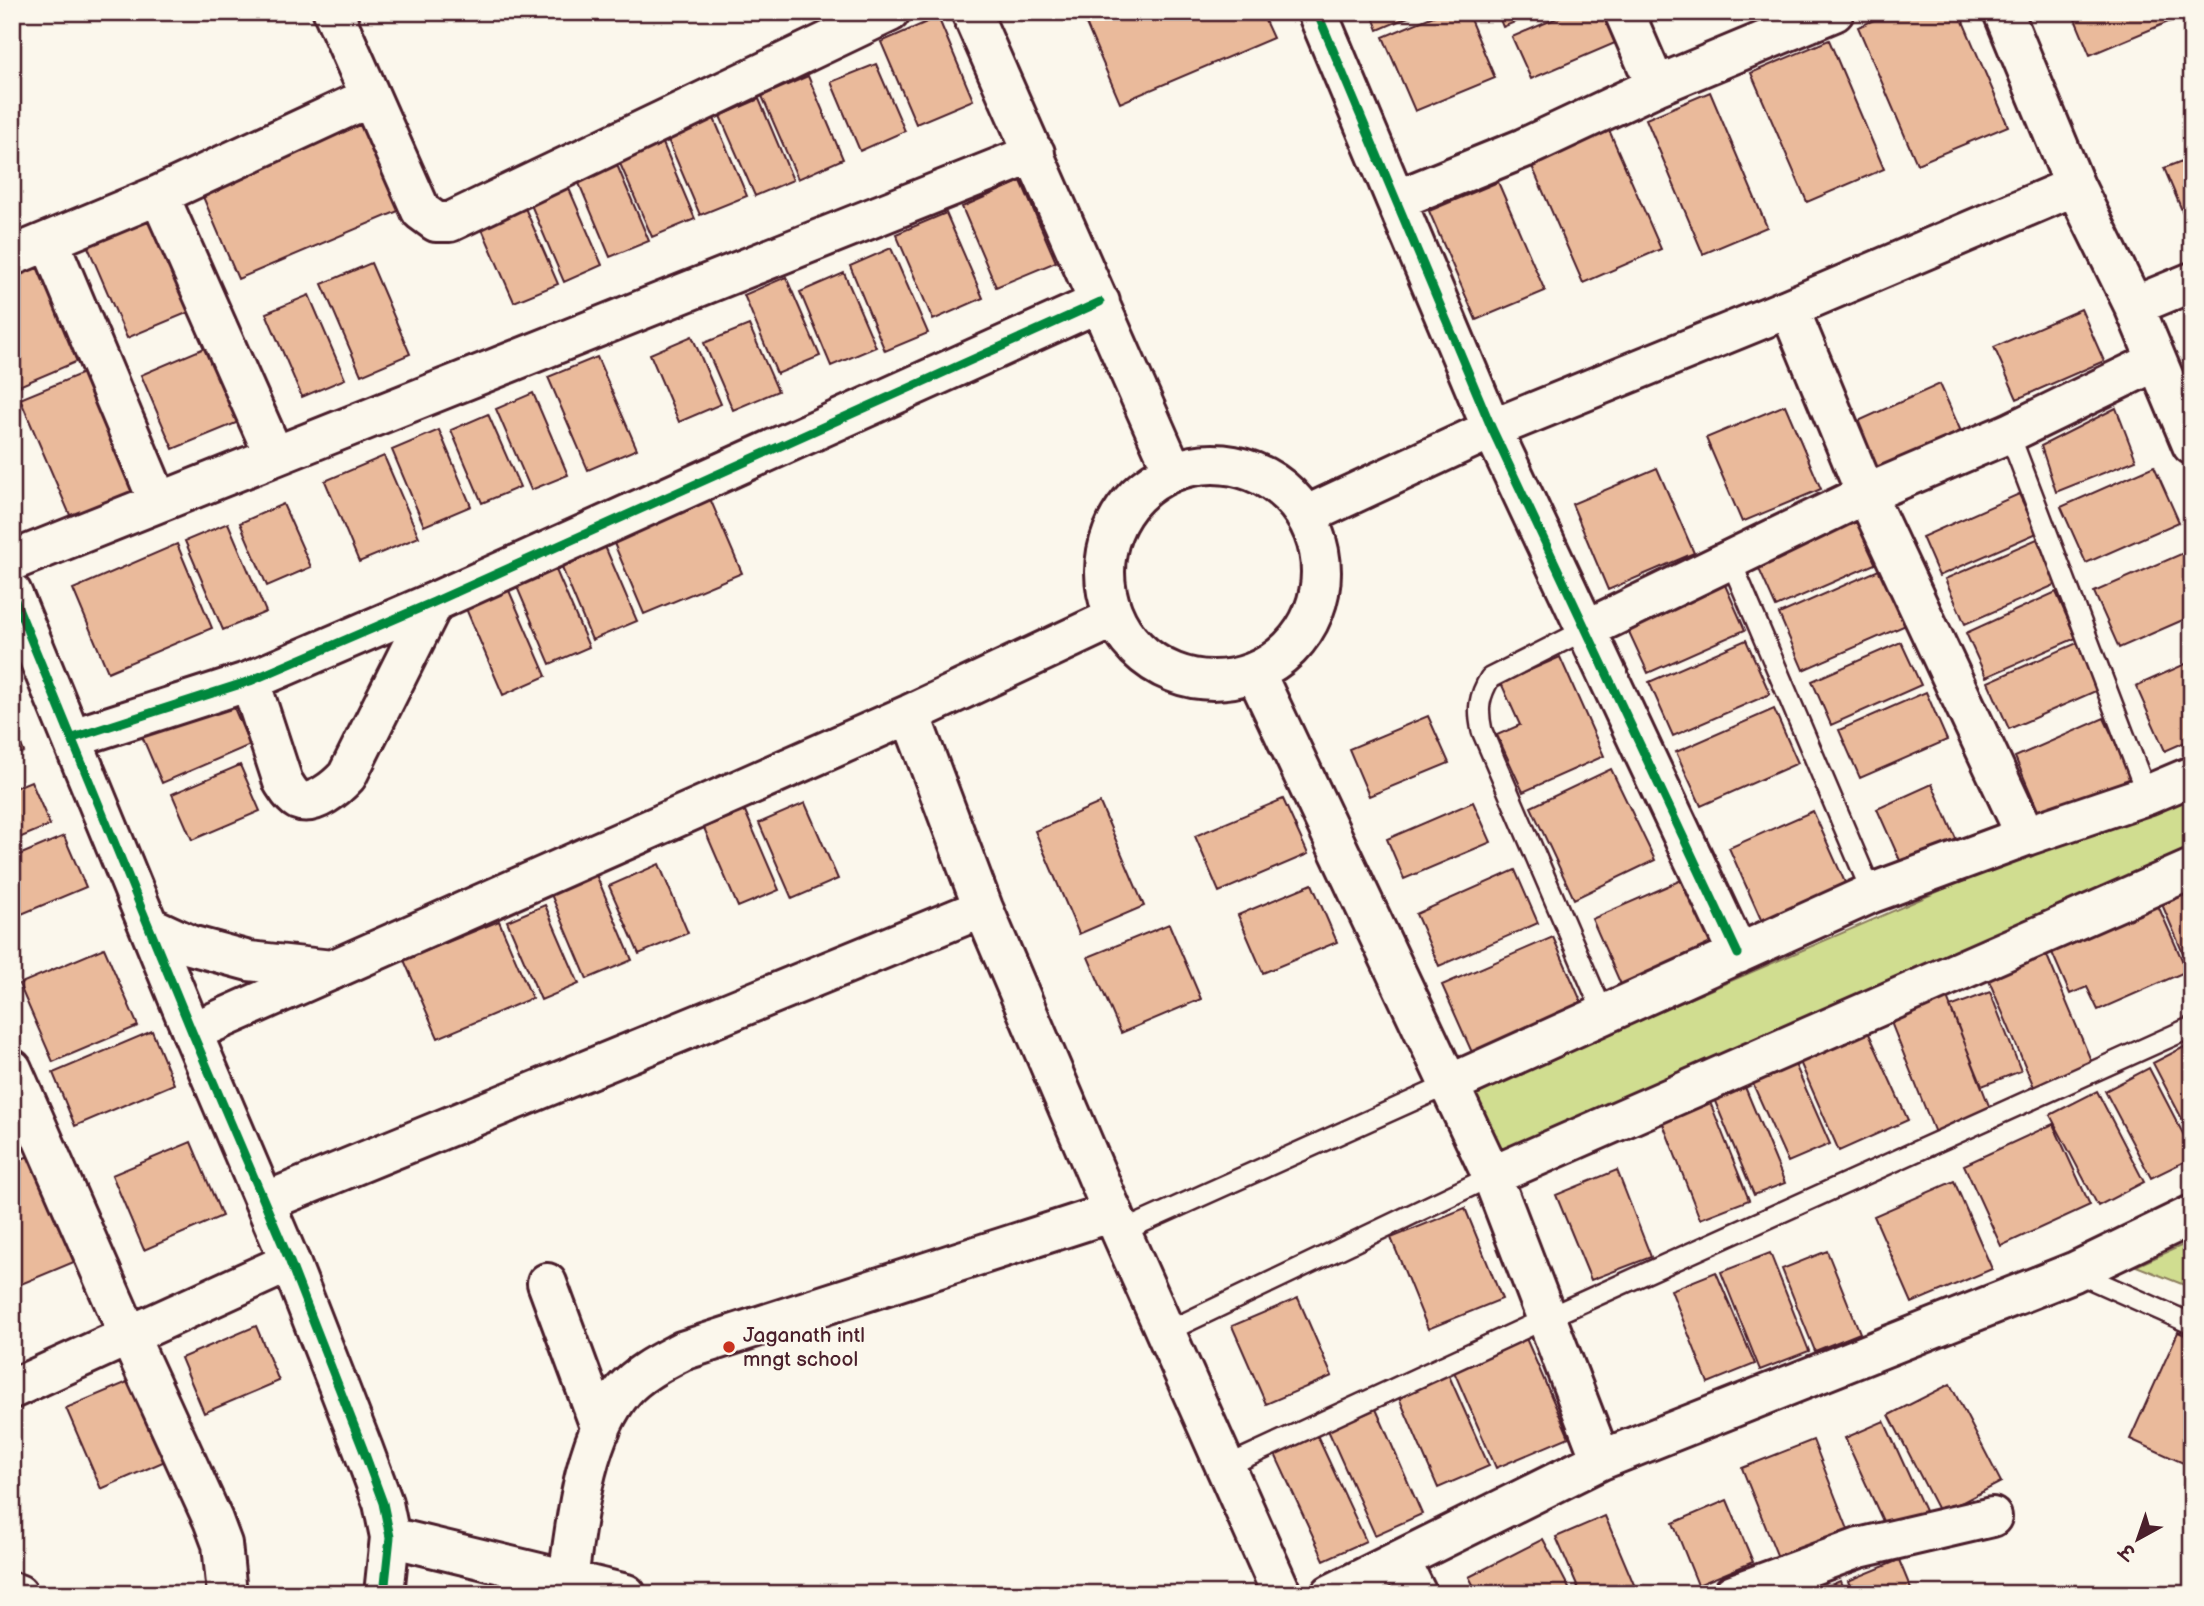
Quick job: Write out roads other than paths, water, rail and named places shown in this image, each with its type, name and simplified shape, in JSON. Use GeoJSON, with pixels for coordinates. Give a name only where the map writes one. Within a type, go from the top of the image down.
{"type":"FeatureCollection","features":[{"type":"Feature","properties":{"kind":"street"},"geometry":{"type":"LineString","coordinates":[[333,12],[421,211],[436,222],[464,218],[890,12]]}},
{"type":"Feature","properties":{"kind":"street"},"geometry":{"type":"LineString","coordinates":[[971,12],[1173,471]]}},
{"type":"Feature","properties":{"kind":"street"},"geometry":{"type":"LineString","coordinates":[[1317,12],[1492,429],[1738,954]]}},
{"type":"Feature","properties":{"kind":"street"},"geometry":{"type":"LineString","coordinates":[[1625,12],[1656,86]]}},
{"type":"Feature","properties":{"kind":"street"},"geometry":{"type":"LineString","coordinates":[[1396,200],[1524,148],[1656,86],[1835,12]]}},
{"type":"Feature","properties":{"kind":"street"},"geometry":{"type":"LineString","coordinates":[[2003,12],[2075,186],[2134,306],[2192,445]]}},
{"type":"Feature","properties":{"kind":"street"},"geometry":{"type":"LineString","coordinates":[[12,256],[159,195],[370,97]]}},
{"type":"Feature","properties":{"kind":"street"},"geometry":{"type":"LineString","coordinates":[[12,561],[1035,153]]}},
{"type":"Feature","properties":{"kind":"street"},"geometry":{"type":"LineString","coordinates":[[1305,516],[1492,429],[1789,308],[2075,186]]}},
{"type":"Feature","properties":{"kind":"street"},"geometry":{"type":"LineString","coordinates":[[159,195],[274,455]]}},
{"type":"Feature","properties":{"kind":"street"},"geometry":{"type":"LineString","coordinates":[[49,241],[158,501]]}},
{"type":"Feature","properties":{"kind":"street"},"geometry":{"type":"LineString","coordinates":[[2134,306],[2192,282]]}},
{"type":"Feature","properties":{"kind":"street"},"geometry":{"type":"LineString","coordinates":[[73,738],[250,681],[435,601],[1100,302]]}},
{"type":"Feature","properties":{"kind":"street"},"geometry":{"type":"LineString","coordinates":[[1789,308],[1866,494],[2026,836]]}},
{"type":"Feature","properties":{"kind":"street"},"geometry":{"type":"LineString","coordinates":[[1587,629],[1866,494],[2008,433],[2157,361]]}},
{"type":"Feature","properties":{"kind":"street"},"geometry":{"type":"LineString","coordinates":[[1222,464],[1247,469],[1270,480],[1289,496],[1305,516],[1314,534],[1321,575],[1312,615],[1303,633],[1289,649],[1255,672],[1215,681],[1174,673],[1139,651],[1125,636],[1114,618],[1106,594],[1104,569],[1108,543],[1117,520],[1132,499],[1150,482],[1173,471],[1197,465],[1222,464]]}},
{"type":"Feature","properties":{"kind":"street"},"geometry":{"type":"LineString","coordinates":[[12,593],[192,1032],[290,1262],[383,1503],[390,1537],[384,1594]]}},
{"type":"Feature","properties":{"kind":"street"},"geometry":{"type":"LineString","coordinates":[[250,681],[283,782],[298,800],[307,802],[330,791],[347,776],[435,601]]}},
{"type":"Feature","properties":{"kind":"street"},"geometry":{"type":"LineString","coordinates":[[192,1032],[910,713],[1114,618]]}},
{"type":"Feature","properties":{"kind":"street"},"geometry":{"type":"LineString","coordinates":[[1255,672],[1492,1177],[1601,1460]]}},
{"type":"Feature","properties":{"kind":"street"},"geometry":{"type":"LineString","coordinates":[[910,713],[983,908],[1117,1222],[1282,1594]]}},
{"type":"Feature","properties":{"kind":"street"},"geometry":{"type":"LineString","coordinates":[[1450,1083],[1872,893],[2147,795],[2192,776]]}},
{"type":"Feature","properties":{"kind":"street"},"geometry":{"type":"LineString","coordinates":[[1492,1177],[2192,869]]}},
{"type":"Feature","properties":{"kind":"street"},"geometry":{"type":"LineString","coordinates":[[265,1202],[983,908]]}},
{"type":"Feature","properties":{"kind":"street"},"geometry":{"type":"LineString","coordinates":[[149,926],[190,945],[249,961],[332,970]]}},
{"type":"Feature","properties":{"kind":"street"},"geometry":{"type":"LineString","coordinates":[[12,1069],[213,1520],[222,1544],[227,1594]]}},
{"type":"Feature","properties":{"kind":"street"},"geometry":{"type":"LineString","coordinates":[[1331,1594],[1601,1460],[2074,1272],[2192,1216]]}},
{"type":"Feature","properties":{"kind":"street"},"geometry":{"type":"LineString","coordinates":[[568,1580],[577,1518],[590,1461],[604,1420],[624,1389],[649,1369],[682,1350],[1117,1222]]}},
{"type":"Feature","properties":{"kind":"street"},"geometry":{"type":"LineString","coordinates":[[12,1390],[290,1262]]}},
{"type":"Feature","properties":{"kind":"street"},"geometry":{"type":"LineString","coordinates":[[547,1283],[601,1429]]}},
{"type":"Feature","properties":{"kind":"street"},"geometry":{"type":"LineString","coordinates":[[1733,1594],[1859,1548],[1992,1517]]}},
{"type":"Feature","properties":{"kind":"street"},"geometry":{"type":"LineString","coordinates":[[390,1537],[626,1594]]}},
{"type":"Feature","properties":{"kind":"street"},"geometry":{"type":"LineString","coordinates":[[1400,1560],[1417,1594]]}},
{"type":"Feature","properties":{"kind":"street"},"geometry":{"type":"LineString","coordinates":[[12,1592],[18,1594]]}},
{"type":"Feature","properties":{"kind":"lane"},"geometry":{"type":"LineString","coordinates":[[2008,433],[2110,692],[2147,795]]}},
{"type":"Feature","properties":{"kind":"lane"},"geometry":{"type":"LineString","coordinates":[[1730,559],[1872,893]]}},
{"type":"Feature","properties":{"kind":"lane"},"geometry":{"type":"LineString","coordinates":[[1587,629],[1490,678],[1481,692],[1478,712],[1482,731],[1604,1015]]}},
{"type":"Feature","properties":{"kind":"lane"},"geometry":{"type":"LineString","coordinates":[[1227,1466],[1547,1318],[2192,1027]]}},
{"type":"Feature","properties":{"kind":"lane"},"geometry":{"type":"LineString","coordinates":[[1117,1222],[1450,1083]]}},
{"type":"Feature","properties":{"kind":"lane"},"geometry":{"type":"LineString","coordinates":[[1166,1332],[1492,1177]]}},
{"type":"Feature","properties":{"kind":"lane"},"geometry":{"type":"LineString","coordinates":[[2074,1272],[2192,1324]]}},
{"type":"Feature","properties":{"kind":"place","name":"Jaganath intl mngt school"},"geometry":{"type":"Point","coordinates":[729,1347]}}]}
